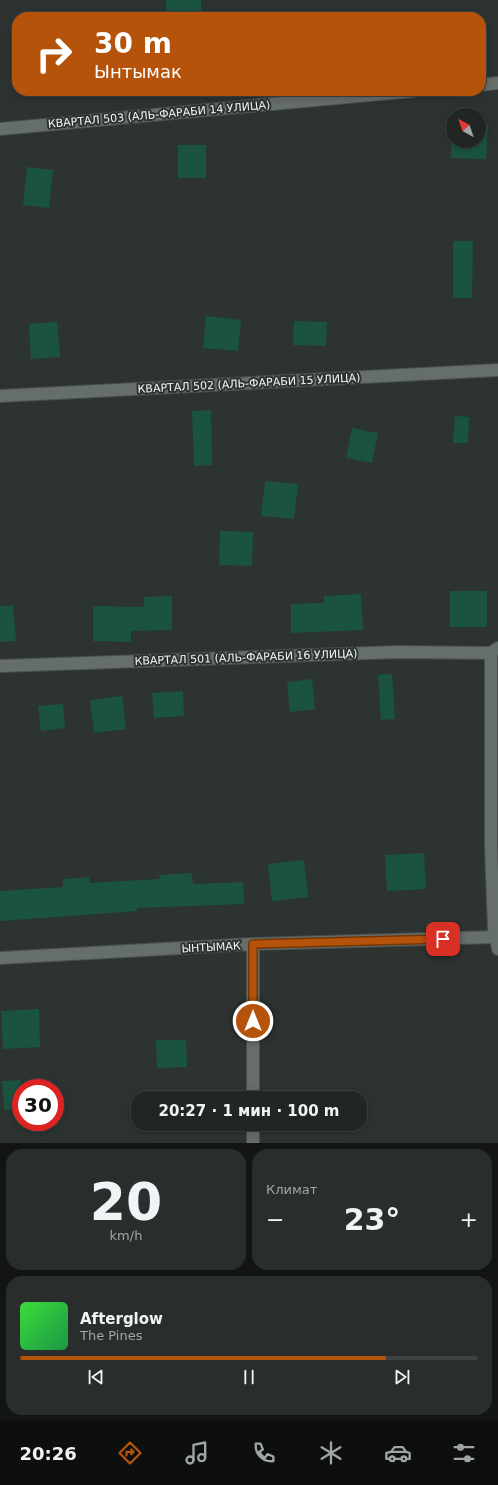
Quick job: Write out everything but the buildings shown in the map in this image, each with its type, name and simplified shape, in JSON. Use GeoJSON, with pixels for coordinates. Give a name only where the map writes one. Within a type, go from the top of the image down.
{"type":"FeatureCollection","features":[{"type":"Feature","properties":{"kind":"street"},"geometry":{"type":"LineString","coordinates":[[486,84],[498,83]]}},
{"type":"Feature","properties":{"kind":"street","name":"КВАРТАЛ 503 (АЛЬ-ФАРАБИ 14 УЛИЦА)"},"geometry":{"type":"LineString","coordinates":[[0,129],[359,96]]}},
{"type":"Feature","properties":{"kind":"street","name":"КВАРТАЛ 502 (АЛЬ-ФАРАБИ 15 УЛИЦА)"},"geometry":{"type":"LineString","coordinates":[[0,396],[498,370]]}},
{"type":"Feature","properties":{"kind":"street"},"geometry":{"type":"LineString","coordinates":[[495,650],[491,847],[495,937],[498,949]]}},
{"type":"Feature","properties":{"kind":"street","name":"КВАРТАЛ 501 (АЛЬ-ФАРАБИ 16 УЛИЦА)"},"geometry":{"type":"LineString","coordinates":[[0,666],[495,650]]}},
{"type":"Feature","properties":{"kind":"street","name":"ЫНТЫМАК"},"geometry":{"type":"LineString","coordinates":[[0,958],[253,944],[495,937]]}},
{"type":"Feature","properties":{"kind":"street"},"geometry":{"type":"LineString","coordinates":[[253,944],[253,1091]]}},
{"type":"Feature","properties":{"kind":"street"},"geometry":{"type":"LineString","coordinates":[[253,1131],[253,1143]]}},
{"type":"Feature","properties":{"kind":"route"},"geometry":{"type":"LineString","coordinates":[[253,1021],[253,944],[443,939]]}}]}
